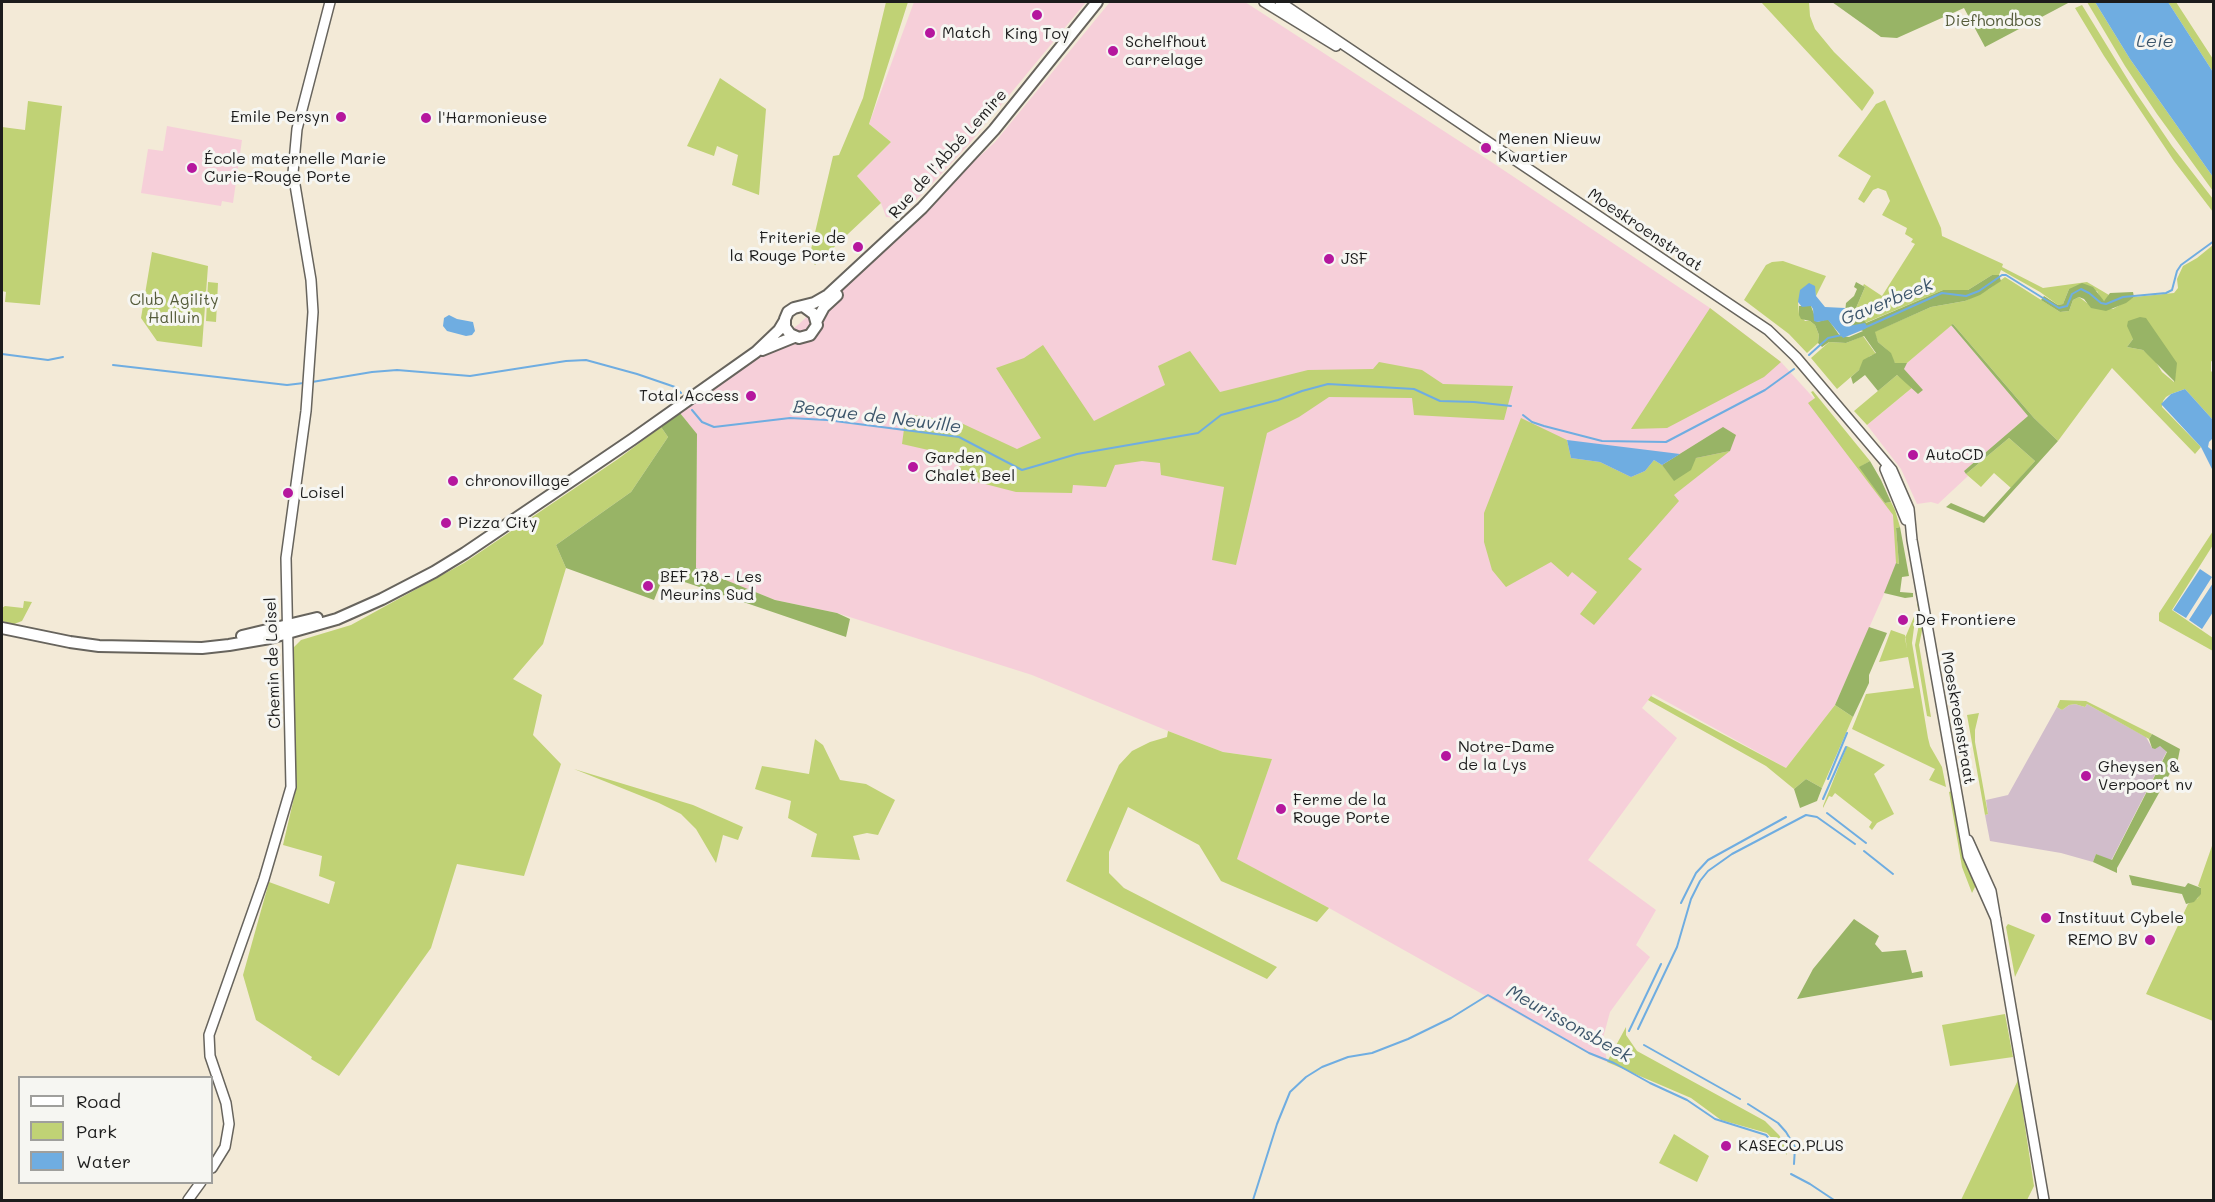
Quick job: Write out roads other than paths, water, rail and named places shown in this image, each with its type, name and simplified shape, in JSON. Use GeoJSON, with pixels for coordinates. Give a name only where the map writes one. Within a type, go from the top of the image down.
{"type":"FeatureCollection","features":[{"type":"Feature","properties":{"kind":"main road","name":"Chemin de Loisel"},"geometry":{"type":"LineString","coordinates":[[213,1166],[225,1148],[229,1124],[227,1108],[210,1056],[209,1035],[264,879],[285,814],[291,787],[286,548],[307,393],[313,325],[312,294],[294,185],[296,140],[330,2]]}},
{"type":"Feature","properties":{"kind":"main road","name":"Rue de l'Abbé Lemire"},"geometry":{"type":"LineString","coordinates":[[2,628],[77,643],[116,647],[163,647],[228,639],[287,630],[342,610],[419,573],[629,434],[676,408],[756,352],[779,330],[790,310],[818,301],[831,292],[922,208],[994,130],[1097,2]]}},
{"type":"Feature","properties":{"kind":"main road","name":"Rue de l'Abbé Lemire"},"geometry":{"type":"LineString","coordinates":[[756,352],[794,337],[803,338],[815,330],[817,320],[827,304],[905,235],[997,138],[1106,2]]}},
{"type":"Feature","properties":{"kind":"main road","name":"Moeskroenstraat"},"geometry":{"type":"LineString","coordinates":[[1264,2],[1299,25],[1372,65]]}},
{"type":"Feature","properties":{"kind":"main road","name":"Moeskroenstraat"},"geometry":{"type":"LineString","coordinates":[[1280,2],[1768,330],[1796,357],[1874,450],[1894,489],[1912,540],[1963,830],[1984,871],[1987,891],[1996,919],[2044,1200]]}},
{"type":"Feature","properties":{"kind":"main road"},"geometry":{"type":"LineString","coordinates":[[803,306],[811,310],[817,320]]}},
{"type":"Feature","properties":{"kind":"main road"},"geometry":{"type":"LineString","coordinates":[[785,320],[786,329],[794,337]]}},
{"type":"Feature","properties":{"kind":"main road"},"geometry":{"type":"LineString","coordinates":[[188,1200],[200,1184]]}},
{"type":"Feature","properties":{"kind":"water","name":"Leie"},"geometry":{"type":"Polygon","coordinates":[[[2095,2],[2168,2],[2213,72],[2213,177],[2130,59],[2095,2]]]}},
{"type":"Feature","properties":{"kind":"water"},"geometry":{"type":"Polygon","coordinates":[[[1809,283],[1815,286],[1816,296],[1825,307],[1845,308],[1844,322],[1848,326],[1865,323],[1867,326],[1865,329],[1843,338],[1828,320],[1814,321],[1811,306],[1802,307],[1798,302],[1800,290],[1809,283]]]}},
{"type":"Feature","properties":{"kind":"water"},"geometry":{"type":"Polygon","coordinates":[[[449,315],[473,322],[475,331],[472,335],[466,336],[447,331],[443,326],[444,318],[449,315]]]}},
{"type":"Feature","properties":{"kind":"water"},"geometry":{"type":"Polygon","coordinates":[[[2185,389],[2213,420],[2213,438],[2208,447],[2213,451],[2213,471],[2201,447],[2161,404],[2171,394],[2185,389]]]}},
{"type":"Feature","properties":{"kind":"water"},"geometry":{"type":"Polygon","coordinates":[[[1567,440],[1680,454],[1662,465],[1654,460],[1645,471],[1631,477],[1600,462],[1571,458],[1567,440]]]}},
{"type":"Feature","properties":{"kind":"water"},"geometry":{"type":"Polygon","coordinates":[[[2200,569],[2212,577],[2186,618],[2173,610],[2200,569]]]}},
{"type":"Feature","properties":{"kind":"water"},"geometry":{"type":"Polygon","coordinates":[[[2213,583],[2213,612],[2202,629],[2189,620],[2213,583]]]}},
{"type":"Feature","properties":{"kind":"waterway","name":"Gaverbeek"},"geometry":{"type":"LineString","coordinates":[[1864,328],[1942,293],[1966,296],[1979,291],[2002,275],[2006,275],[2059,308],[2067,306],[2072,294],[2081,289],[2106,304],[2123,297],[2166,293],[2172,290],[2181,265],[2214,241]]}},
{"type":"Feature","properties":{"kind":"waterway","name":"Gaverbeek"},"geometry":{"type":"LineString","coordinates":[[1809,355],[1828,338],[1842,335]]}},
{"type":"Feature","properties":{"kind":"waterway","name":"Becque de Neuville"},"geometry":{"type":"LineString","coordinates":[[2,354],[48,360],[63,357]]}},
{"type":"Feature","properties":{"kind":"waterway","name":"Becque de Neuville"},"geometry":{"type":"LineString","coordinates":[[312,382],[397,370],[470,376],[586,360],[675,387],[681,393]]}},
{"type":"Feature","properties":{"kind":"waterway","name":"Becque de Neuville"},"geometry":{"type":"LineString","coordinates":[[113,365],[287,385],[304,383]]}},
{"type":"Feature","properties":{"kind":"waterway"},"geometry":{"type":"LineString","coordinates":[[1523,415],[1532,422],[1544,426],[1602,441],[1666,442],[1765,390],[1794,369]]}},
{"type":"Feature","properties":{"kind":"waterway","name":"Becque de Neuville"},"geometry":{"type":"LineString","coordinates":[[692,410],[702,422],[714,427],[790,418],[827,420],[959,437],[1022,470],[1077,454],[1198,433],[1221,415],[1328,384],[1414,389],[1440,401],[1511,406]]}},
{"type":"Feature","properties":{"kind":"waterway"},"geometry":{"type":"LineString","coordinates":[[1828,779],[1847,733]]}},
{"type":"Feature","properties":{"kind":"waterway"},"geometry":{"type":"LineString","coordinates":[[1823,799],[1846,747]]}},
{"type":"Feature","properties":{"kind":"waterway"},"geometry":{"type":"LineString","coordinates":[[1827,813],[1866,843]]}},
{"type":"Feature","properties":{"kind":"waterway"},"geometry":{"type":"LineString","coordinates":[[1638,1029],[1677,947],[1691,899],[1708,871],[1732,854],[1806,815],[1817,817],[1855,844]]}},
{"type":"Feature","properties":{"kind":"waterway"},"geometry":{"type":"LineString","coordinates":[[1681,903],[1696,873],[1708,860],[1786,817]]}},
{"type":"Feature","properties":{"kind":"waterway"},"geometry":{"type":"LineString","coordinates":[[1864,851],[1893,874]]}},
{"type":"Feature","properties":{"kind":"waterway"},"geometry":{"type":"LineString","coordinates":[[1629,1031],[1661,964]]}},
{"type":"Feature","properties":{"kind":"waterway","name":"Meurissonsbeek"},"geometry":{"type":"LineString","coordinates":[[1253,1200],[1277,1124],[1290,1092],[1306,1077],[1322,1067],[1348,1057],[1372,1053],[1408,1039],[1451,1018],[1488,995],[1589,1053],[1687,1100],[1715,1119],[1766,1135],[1776,1147]]}},
{"type":"Feature","properties":{"kind":"waterway"},"geometry":{"type":"LineString","coordinates":[[1644,1045],[1740,1099]]}},
{"type":"Feature","properties":{"kind":"waterway"},"geometry":{"type":"LineString","coordinates":[[1748,1104],[1778,1123],[1786,1132],[1795,1147],[1794,1164]]}},
{"type":"Feature","properties":{"kind":"waterway"},"geometry":{"type":"LineString","coordinates":[[1791,1174],[1834,1200]]}},
{"type":"Feature","properties":{"kind":"place","name":"King Toy"},"geometry":{"type":"Point","coordinates":[1037,15]}},
{"type":"Feature","properties":{"kind":"place","name":"Match"},"geometry":{"type":"Point","coordinates":[930,33]}},
{"type":"Feature","properties":{"kind":"place","name":"Schelfhout carrelage"},"geometry":{"type":"Point","coordinates":[1113,51]}},
{"type":"Feature","properties":{"kind":"place","name":"Emile Persyn"},"geometry":{"type":"Point","coordinates":[341,117]}},
{"type":"Feature","properties":{"kind":"place","name":"l'Harmonieuse"},"geometry":{"type":"Point","coordinates":[426,118]}},
{"type":"Feature","properties":{"kind":"place","name":"Menen Nieuw Kwartier"},"geometry":{"type":"Point","coordinates":[1486,148]}},
{"type":"Feature","properties":{"kind":"place","name":"École maternelle Marie Curie-Rouge Porte"},"geometry":{"type":"Point","coordinates":[192,168]}},
{"type":"Feature","properties":{"kind":"place","name":"Friterie de la Rouge Porte"},"geometry":{"type":"Point","coordinates":[858,247]}},
{"type":"Feature","properties":{"kind":"place","name":"JSF"},"geometry":{"type":"Point","coordinates":[1329,259]}},
{"type":"Feature","properties":{"kind":"place","name":"Total Access"},"geometry":{"type":"Point","coordinates":[751,396]}},
{"type":"Feature","properties":{"kind":"place","name":"AutoCD"},"geometry":{"type":"Point","coordinates":[1913,455]}},
{"type":"Feature","properties":{"kind":"place","name":"Garden Chalet Beel"},"geometry":{"type":"Point","coordinates":[913,467]}},
{"type":"Feature","properties":{"kind":"place","name":"chronovillage"},"geometry":{"type":"Point","coordinates":[453,481]}},
{"type":"Feature","properties":{"kind":"place","name":"Loisel"},"geometry":{"type":"Point","coordinates":[288,493]}},
{"type":"Feature","properties":{"kind":"place","name":"Pizza City"},"geometry":{"type":"Point","coordinates":[446,523]}},
{"type":"Feature","properties":{"kind":"place","name":"BEF 178 - Les Meurins Sud"},"geometry":{"type":"Point","coordinates":[648,586]}},
{"type":"Feature","properties":{"kind":"place","name":"De Frontiere"},"geometry":{"type":"Point","coordinates":[1903,620]}},
{"type":"Feature","properties":{"kind":"place","name":"Notre-Dame de la Lys"},"geometry":{"type":"Point","coordinates":[1446,756]}},
{"type":"Feature","properties":{"kind":"place","name":"Gheysen & Verpoort nv"},"geometry":{"type":"Point","coordinates":[2086,776]}},
{"type":"Feature","properties":{"kind":"place","name":"Ferme de la Rouge Porte"},"geometry":{"type":"Point","coordinates":[1281,809]}},
{"type":"Feature","properties":{"kind":"place","name":"Instituut Cybele"},"geometry":{"type":"Point","coordinates":[2046,918]}},
{"type":"Feature","properties":{"kind":"place","name":"REMO BV"},"geometry":{"type":"Point","coordinates":[2150,940]}},
{"type":"Feature","properties":{"kind":"place","name":"KASECO.PLUS"},"geometry":{"type":"Point","coordinates":[1726,1146]}},
{"type":"Feature","properties":{"kind":"park label","name":"Diefhondbos"},"geometry":{"type":"Point","coordinates":[1993,21]}},
{"type":"Feature","properties":{"kind":"park label","name":"Club Agility Halluin"},"geometry":{"type":"Point","coordinates":[174,309]}}]}
